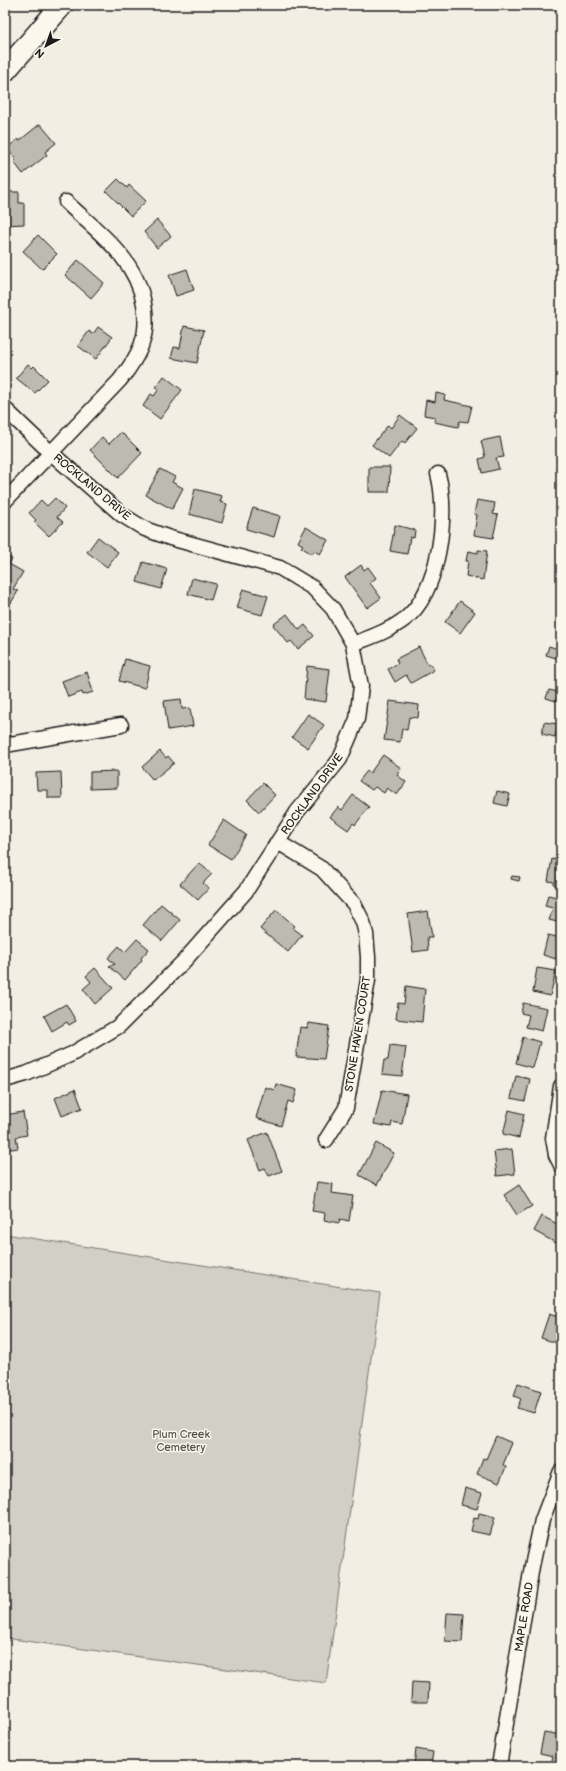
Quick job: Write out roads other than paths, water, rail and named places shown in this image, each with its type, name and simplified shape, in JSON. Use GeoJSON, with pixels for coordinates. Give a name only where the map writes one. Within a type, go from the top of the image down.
{"type":"FeatureCollection","features":[{"type":"Feature","properties":{"kind":"main road"},"geometry":{"type":"LineString","coordinates":[[5,71],[62,5]]}},
{"type":"Feature","properties":{"kind":"street"},"geometry":{"type":"LineString","coordinates":[[5,500],[120,380],[132,364],[141,348],[146,331],[146,312],[141,288],[130,267],[112,244],[66,202]]}},
{"type":"Feature","properties":{"kind":"street","name":"ROCKLAND DRIVE"},"geometry":{"type":"LineString","coordinates":[[5,409],[50,452],[122,515],[145,529],[170,538],[280,568],[313,588],[333,609],[353,644],[361,686],[357,718],[340,759],[297,812],[246,890],[184,961],[119,1026],[72,1054],[26,1074],[5,1080]]}},
{"type":"Feature","properties":{"kind":"street"},"geometry":{"type":"LineString","coordinates":[[353,644],[386,631],[405,619],[418,606],[425,594],[432,577],[438,554],[442,516],[442,488],[438,474]]}},
{"type":"Feature","properties":{"kind":"street"},"geometry":{"type":"LineString","coordinates":[[5,744],[121,725]]}},
{"type":"Feature","properties":{"kind":"street","name":"STONE HAVEN COURT"},"geometry":{"type":"LineString","coordinates":[[278,842],[322,869],[327,874],[354,904],[363,922],[366,934],[368,980],[346,1108],[326,1140]]}},
{"type":"Feature","properties":{"kind":"street"},"geometry":{"type":"LineString","coordinates":[[561,1086],[553,1138],[556,1155],[561,1165]]}},
{"type":"Feature","properties":{"kind":"street","name":"MAPLE ROAD"},"geometry":{"type":"LineString","coordinates":[[499,1766],[532,1566],[542,1520],[561,1471]]}},
{"type":"Feature","properties":{"kind":"park label","name":"Plum Creek Cemetery"},"geometry":{"type":"Point","coordinates":[181,1440]}}]}
